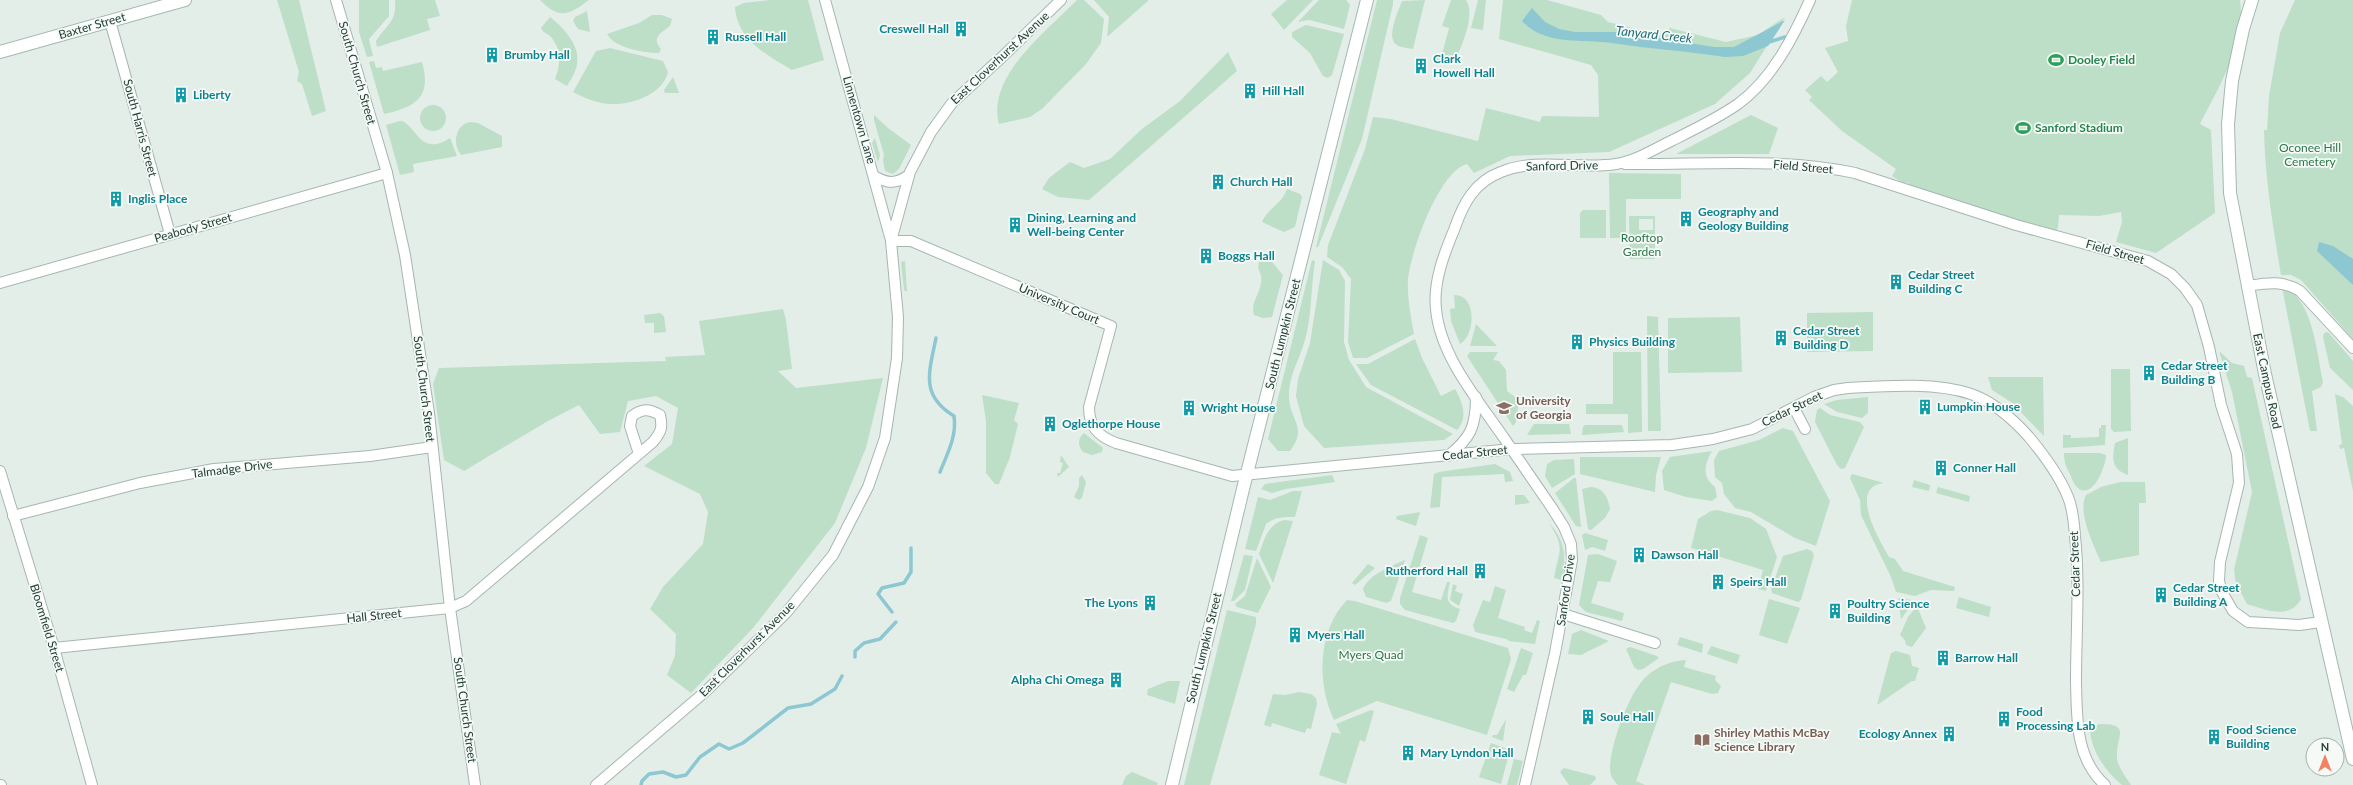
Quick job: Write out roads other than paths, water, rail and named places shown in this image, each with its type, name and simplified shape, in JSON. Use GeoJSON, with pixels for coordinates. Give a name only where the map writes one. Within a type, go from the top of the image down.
{"type":"FeatureCollection","features":[{"type":"Feature","properties":{"kind":"main road","name":"Baxter Street"},"geometry":{"type":"LineString","coordinates":[[0,52],[185,0]]}},
{"type":"Feature","properties":{"kind":"main road","name":"South Lumpkin Street"},"geometry":{"type":"LineString","coordinates":[[1172,785],[1247,476],[1367,0]]}},
{"type":"Feature","properties":{"kind":"main road","name":"East Campus Road"},"geometry":{"type":"LineString","coordinates":[[2252,0],[2236,59],[2228,124],[2230,193],[2247,286],[2321,622],[2353,758]]}},
{"type":"Feature","properties":{"kind":"street","name":"South Church Street"},"geometry":{"type":"LineString","coordinates":[[336,0],[387,173],[405,255],[426,390],[450,608],[475,785]]}},
{"type":"Feature","properties":{"kind":"street","name":"Linnentown Lane"},"geometry":{"type":"LineString","coordinates":[[825,0],[891,241]]}},
{"type":"Feature","properties":{"kind":"street","name":"East Cloverhurst Avenue"},"geometry":{"type":"LineString","coordinates":[[596,785],[706,691],[769,630],[786,613],[833,555],[868,487],[885,438],[897,358],[898,317],[891,241],[909,175],[923,144],[952,103],[1061,0]]}},
{"type":"Feature","properties":{"kind":"street","name":"Sanford Drive"},"geometry":{"type":"LineString","coordinates":[[1525,785],[1563,614],[1572,560],[1571,544],[1564,527],[1476,396],[1446,345],[1438,323],[1435,307],[1441,266],[1462,208],[1479,184],[1502,171],[1530,166],[1617,164],[1645,153],[1706,123],[1739,103],[1760,83],[1778,60],[1810,0]]}},
{"type":"Feature","properties":{"kind":"street","name":"South Harris Street"},"geometry":{"type":"LineString","coordinates":[[110,21],[170,234]]}},
{"type":"Feature","properties":{"kind":"street","name":"Field Street"},"geometry":{"type":"LineString","coordinates":[[1617,164],[1784,164],[1833,169],[1855,173],[2016,225],[2148,261],[2171,274],[2185,288],[2196,305],[2221,404],[2236,454],[2239,483],[2220,562],[2219,581],[2222,592],[2234,611],[2248,622],[2272,625],[2299,625],[2321,622]]}},
{"type":"Feature","properties":{"kind":"street","name":"Peabody Street"},"geometry":{"type":"LineString","coordinates":[[0,284],[387,173]]}},
{"type":"Feature","properties":{"kind":"street"},"geometry":{"type":"LineString","coordinates":[[874,176],[884,182],[892,183],[899,182],[909,175]]}},
{"type":"Feature","properties":{"kind":"street","name":"University Court"},"geometry":{"type":"LineString","coordinates":[[891,241],[911,241],[1111,326],[1089,408],[1089,419],[1092,427],[1099,434],[1116,443],[1232,476],[1247,476]]}},
{"type":"Feature","properties":{"kind":"street"},"geometry":{"type":"LineString","coordinates":[[2247,286],[2278,283],[2295,288],[2353,348]]}},
{"type":"Feature","properties":{"kind":"street","name":"Cedar Street"},"geometry":{"type":"LineString","coordinates":[[1247,476],[1512,449],[1672,445],[1713,440],[1752,429],[1814,397],[1841,389],[1941,388],[1971,394],[1993,404],[2016,423],[2038,448],[2060,479],[2069,499],[2073,520],[2077,575],[2077,729],[2086,759],[2098,779],[2105,785]]}},
{"type":"Feature","properties":{"kind":"street"},"geometry":{"type":"LineString","coordinates":[[1448,456],[1470,434],[1475,418],[1476,396]]}},
{"type":"Feature","properties":{"kind":"street"},"geometry":{"type":"LineString","coordinates":[[1794,408],[1805,429]]}},
{"type":"Feature","properties":{"kind":"street","name":"Talmadge Drive"},"geometry":{"type":"LineString","coordinates":[[13,516],[140,483],[214,468],[370,456],[432,447]]}},
{"type":"Feature","properties":{"kind":"street","name":"Hall Street"},"geometry":{"type":"LineString","coordinates":[[54,648],[450,608],[466,601],[639,454]]}},
{"type":"Feature","properties":{"kind":"street","name":"Bloomfield Street"},"geometry":{"type":"LineString","coordinates":[[0,471],[54,648],[92,785]]}},
{"type":"Feature","properties":{"kind":"street"},"geometry":{"type":"LineString","coordinates":[[1563,614],[1655,643]]}},
{"type":"Feature","properties":{"kind":"water"},"geometry":{"type":"Polygon","coordinates":[[[1532,8],[1545,22],[1559,29],[1575,32],[1619,32],[1714,47],[1734,47],[1785,20],[1768,46],[1743,56],[1725,57],[1612,43],[1553,38],[1531,29],[1522,21],[1532,8]]]}},
{"type":"Feature","properties":{"kind":"water"},"geometry":{"type":"Polygon","coordinates":[[[2319,242],[2333,246],[2353,259],[2353,285],[2317,251],[2319,242]]]}},
{"type":"Feature","properties":{"kind":"waterway","name":"Tanyard Creek"},"geometry":{"type":"LineString","coordinates":[[1769,42],[1785,37]]}},
{"type":"Feature","properties":{"kind":"waterway"},"geometry":{"type":"LineString","coordinates":[[936,338],[931,362],[930,382],[936,400],[943,408],[954,416],[955,424],[951,445],[940,472]]}},
{"type":"Feature","properties":{"kind":"waterway"},"geometry":{"type":"LineString","coordinates":[[892,612],[878,594],[882,588],[904,583],[911,572],[911,548]]}},
{"type":"Feature","properties":{"kind":"waterway"},"geometry":{"type":"LineString","coordinates":[[855,657],[855,651],[864,643],[880,639],[896,622]]}},
{"type":"Feature","properties":{"kind":"waterway"},"geometry":{"type":"LineString","coordinates":[[641,785],[642,781],[649,774],[663,772],[676,777],[686,775],[700,757],[719,744],[729,749],[743,743],[788,708],[811,704],[835,689],[842,676]]}},
{"type":"Feature","properties":{"kind":"place","name":"Creswell Hall"},"geometry":{"type":"Point","coordinates":[961,29]}},
{"type":"Feature","properties":{"kind":"place","name":"Russell Hall"},"geometry":{"type":"Point","coordinates":[713,37]}},
{"type":"Feature","properties":{"kind":"place","name":"Brumby Hall"},"geometry":{"type":"Point","coordinates":[492,55]}},
{"type":"Feature","properties":{"kind":"place","name":"Dooley Field"},"geometry":{"type":"Point","coordinates":[2056,60]}},
{"type":"Feature","properties":{"kind":"place","name":"Clark Howell Hall"},"geometry":{"type":"Point","coordinates":[1421,66]}},
{"type":"Feature","properties":{"kind":"place","name":"Hill Hall"},"geometry":{"type":"Point","coordinates":[1250,91]}},
{"type":"Feature","properties":{"kind":"place","name":"Liberty"},"geometry":{"type":"Point","coordinates":[181,95]}},
{"type":"Feature","properties":{"kind":"place","name":"Sanford Stadium"},"geometry":{"type":"Point","coordinates":[2023,128]}},
{"type":"Feature","properties":{"kind":"place","name":"Church Hall"},"geometry":{"type":"Point","coordinates":[1218,182]}},
{"type":"Feature","properties":{"kind":"place","name":"Inglis Place"},"geometry":{"type":"Point","coordinates":[116,199]}},
{"type":"Feature","properties":{"kind":"place","name":"Geography and Geology Building"},"geometry":{"type":"Point","coordinates":[1686,219]}},
{"type":"Feature","properties":{"kind":"place","name":"Dining, Learning and Well-being Center"},"geometry":{"type":"Point","coordinates":[1015,225]}},
{"type":"Feature","properties":{"kind":"place","name":"Boggs Hall"},"geometry":{"type":"Point","coordinates":[1206,256]}},
{"type":"Feature","properties":{"kind":"place","name":"Cedar Street Building C"},"geometry":{"type":"Point","coordinates":[1896,282]}},
{"type":"Feature","properties":{"kind":"place","name":"Cedar Street Building D"},"geometry":{"type":"Point","coordinates":[1781,338]}},
{"type":"Feature","properties":{"kind":"place","name":"Physics Building"},"geometry":{"type":"Point","coordinates":[1577,342]}},
{"type":"Feature","properties":{"kind":"place","name":"Cedar Street Building B"},"geometry":{"type":"Point","coordinates":[2149,373]}},
{"type":"Feature","properties":{"kind":"place","name":"Lumpkin House"},"geometry":{"type":"Point","coordinates":[1925,407]}},
{"type":"Feature","properties":{"kind":"place","name":"Wright House"},"geometry":{"type":"Point","coordinates":[1189,408]}},
{"type":"Feature","properties":{"kind":"place","name":"University of Georgia"},"geometry":{"type":"Point","coordinates":[1504,408]}},
{"type":"Feature","properties":{"kind":"place","name":"Oglethorpe House"},"geometry":{"type":"Point","coordinates":[1050,424]}},
{"type":"Feature","properties":{"kind":"place","name":"Conner Hall"},"geometry":{"type":"Point","coordinates":[1941,468]}},
{"type":"Feature","properties":{"kind":"place","name":"Dawson Hall"},"geometry":{"type":"Point","coordinates":[1639,555]}},
{"type":"Feature","properties":{"kind":"place","name":"Rutherford Hall"},"geometry":{"type":"Point","coordinates":[1480,571]}},
{"type":"Feature","properties":{"kind":"place","name":"Speirs Hall"},"geometry":{"type":"Point","coordinates":[1718,582]}},
{"type":"Feature","properties":{"kind":"place","name":"Cedar Street Building A"},"geometry":{"type":"Point","coordinates":[2161,595]}},
{"type":"Feature","properties":{"kind":"place","name":"The Lyons"},"geometry":{"type":"Point","coordinates":[1150,603]}},
{"type":"Feature","properties":{"kind":"place","name":"Poultry Science Building"},"geometry":{"type":"Point","coordinates":[1835,611]}},
{"type":"Feature","properties":{"kind":"place","name":"Myers Hall"},"geometry":{"type":"Point","coordinates":[1295,635]}},
{"type":"Feature","properties":{"kind":"place","name":"Barrow Hall"},"geometry":{"type":"Point","coordinates":[1943,658]}},
{"type":"Feature","properties":{"kind":"place","name":"Alpha Chi Omega"},"geometry":{"type":"Point","coordinates":[1116,680]}},
{"type":"Feature","properties":{"kind":"place","name":"Soule Hall"},"geometry":{"type":"Point","coordinates":[1588,717]}},
{"type":"Feature","properties":{"kind":"place","name":"Food Processing Lab"},"geometry":{"type":"Point","coordinates":[2004,719]}},
{"type":"Feature","properties":{"kind":"place","name":"Ecology Annex"},"geometry":{"type":"Point","coordinates":[1949,734]}},
{"type":"Feature","properties":{"kind":"place","name":"Food Science Building"},"geometry":{"type":"Point","coordinates":[2214,737]}},
{"type":"Feature","properties":{"kind":"place","name":"Shirley Mathis McBay Science Library"},"geometry":{"type":"Point","coordinates":[1702,740]}},
{"type":"Feature","properties":{"kind":"place","name":"Mary Lyndon Hall"},"geometry":{"type":"Point","coordinates":[1408,753]}},
{"type":"Feature","properties":{"kind":"park label","name":"Oconee Hill Cemetery"},"geometry":{"type":"Point","coordinates":[2310,155]}},
{"type":"Feature","properties":{"kind":"park label","name":"Rooftop Garden"},"geometry":{"type":"Point","coordinates":[1642,245]}},
{"type":"Feature","properties":{"kind":"park label","name":"Myers Quad"},"geometry":{"type":"Point","coordinates":[1371,655]}}]}
